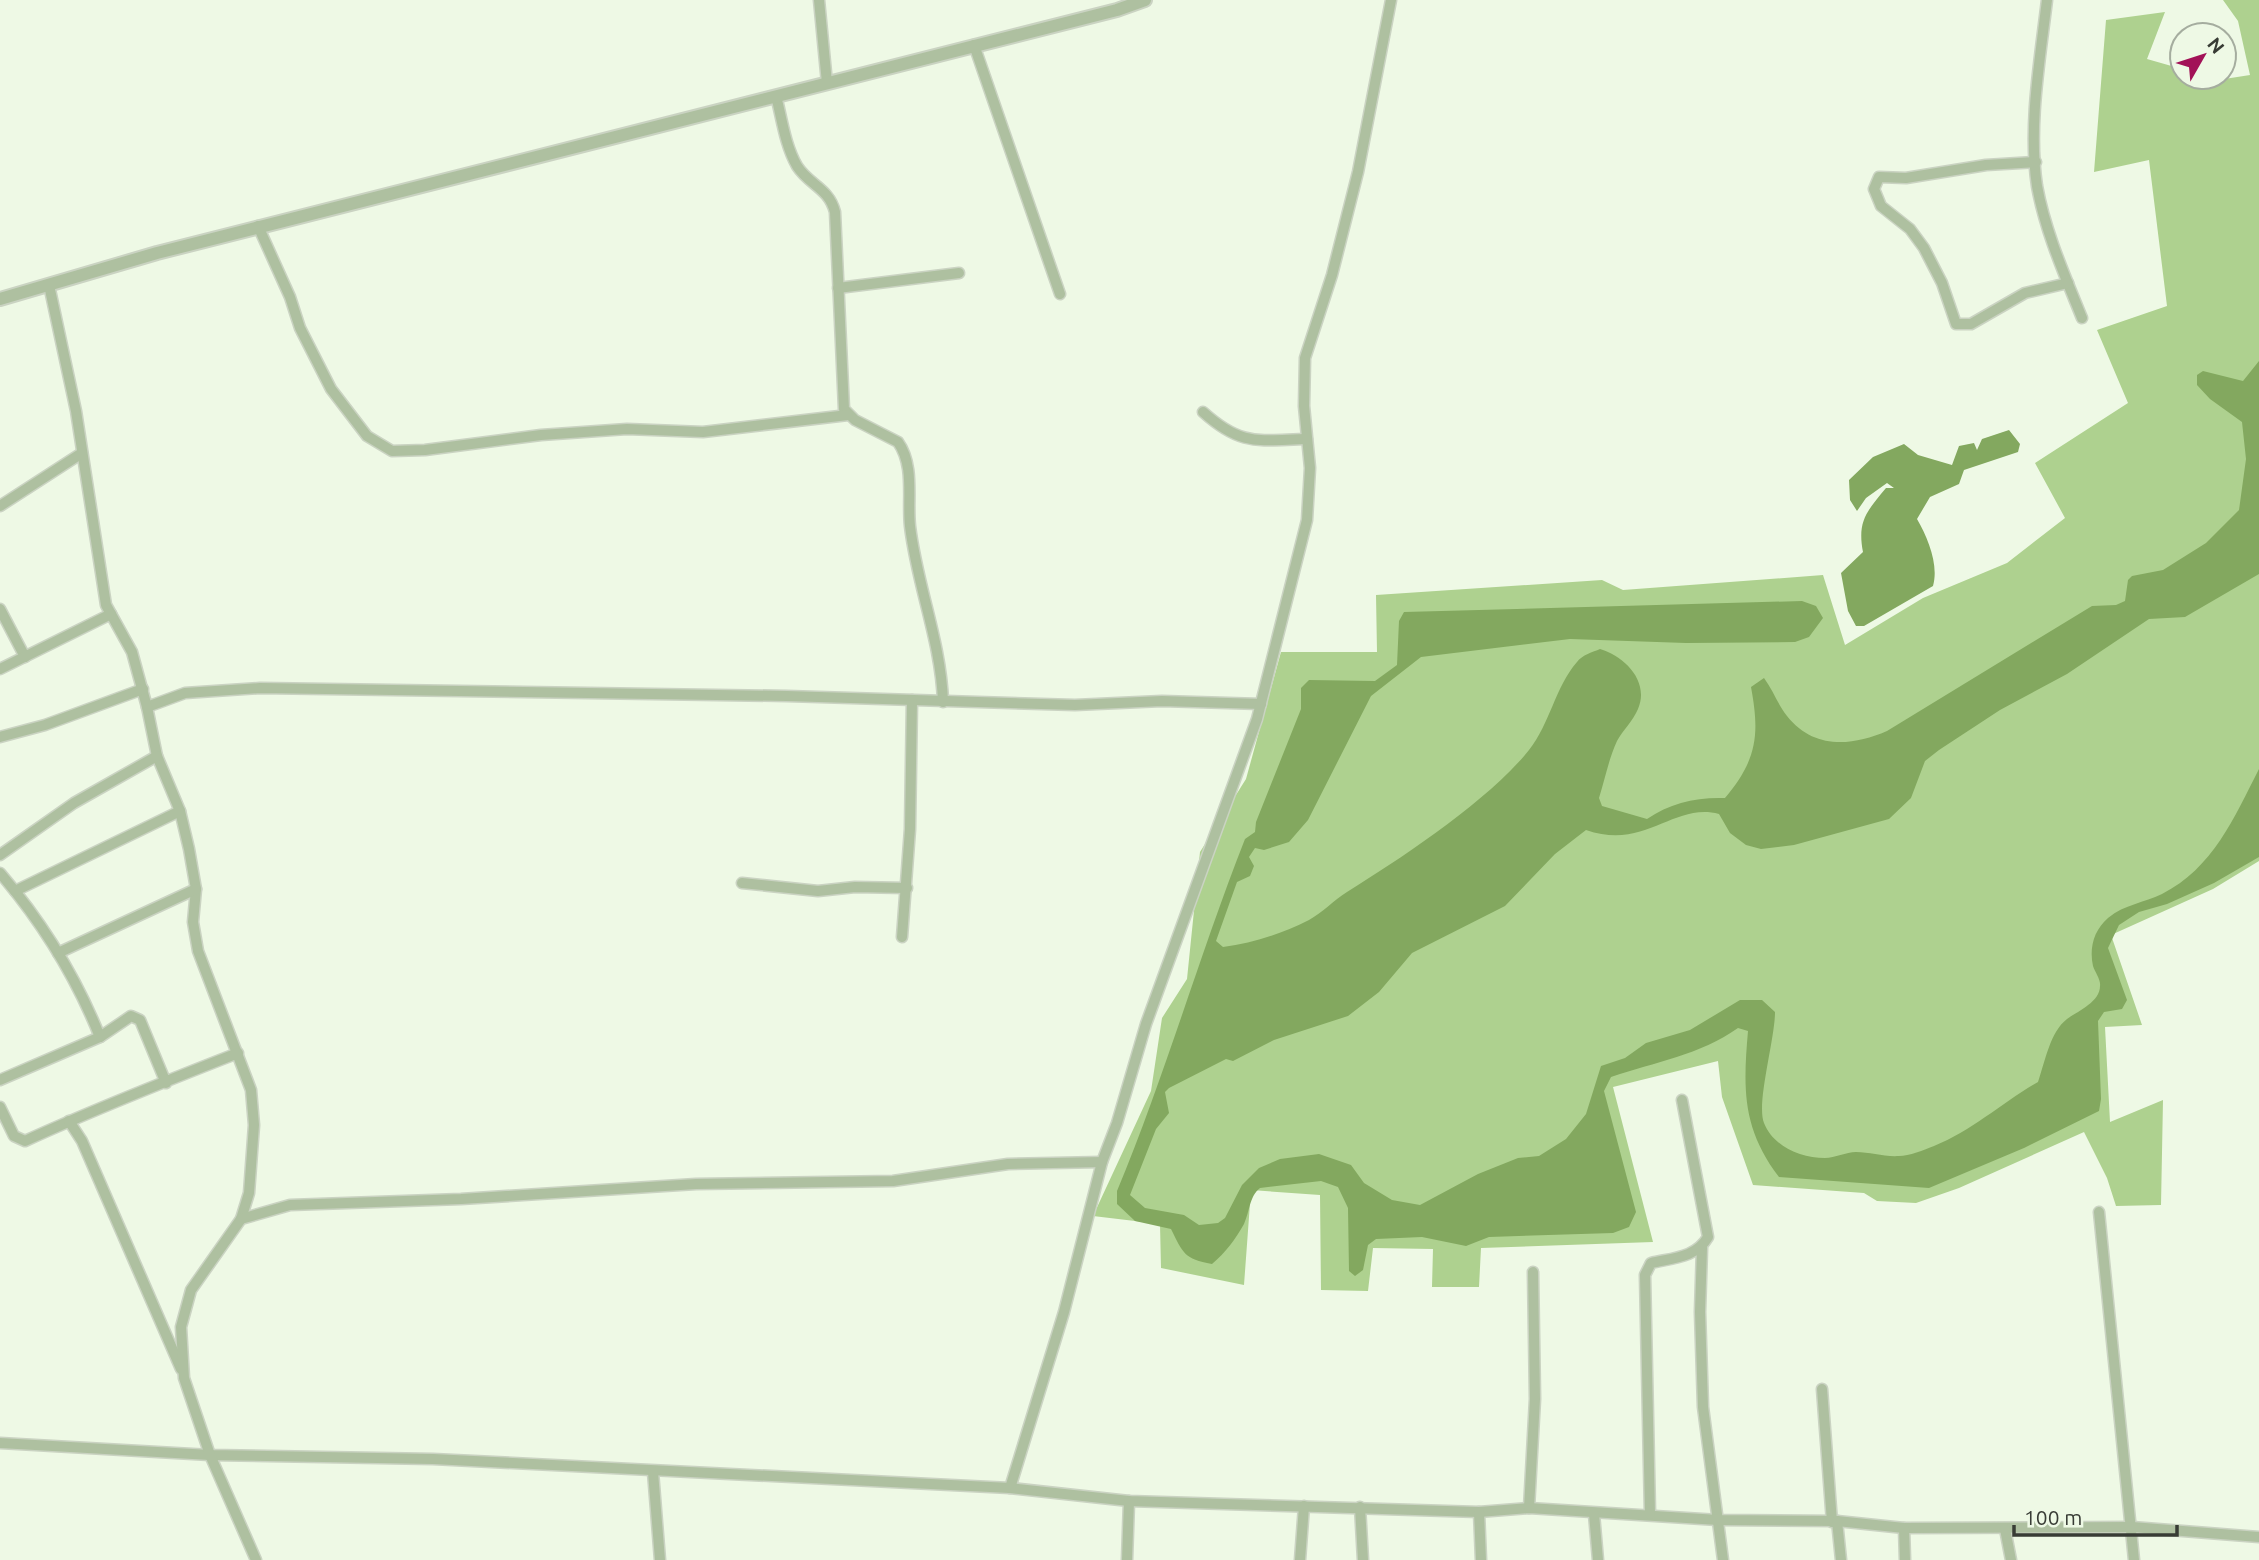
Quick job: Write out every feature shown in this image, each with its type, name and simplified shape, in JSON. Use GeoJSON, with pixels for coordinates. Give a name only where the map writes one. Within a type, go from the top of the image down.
{"type":"FeatureCollection","features":[{"type":"Feature","properties":{"kind":"street"},"geometry":{"type":"LineString","coordinates":[[819,0],[827,83]]}},
{"type":"Feature","properties":{"kind":"street"},"geometry":{"type":"LineString","coordinates":[[0,299],[258,226],[1144,0]]}},
{"type":"Feature","properties":{"kind":"street"},"geometry":{"type":"LineString","coordinates":[[1010,1488],[1064,1312],[1102,1162],[1117,1124],[1146,1024],[1261,704],[1307,520],[1310,468],[1306,358],[1332,275],[1358,172],[1391,0]]}},
{"type":"Feature","properties":{"kind":"street"},"geometry":{"type":"LineString","coordinates":[[2047,0],[2037,75],[2036,162],[2043,213],[2082,318]]}},
{"type":"Feature","properties":{"kind":"street"},"geometry":{"type":"LineString","coordinates":[[974,45],[1060,295]]}},
{"type":"Feature","properties":{"kind":"street"},"geometry":{"type":"LineString","coordinates":[[776,96],[797,165],[809,182],[821,187],[832,202],[841,394],[848,415]]}},
{"type":"Feature","properties":{"kind":"street"},"geometry":{"type":"LineString","coordinates":[[2036,162],[1986,165],[1906,178],[1886,175],[1879,177],[1874,189],[1881,206],[1910,229],[1924,248],[1942,283],[1956,324],[1971,324],[2025,293],[2068,283]]}},
{"type":"Feature","properties":{"kind":"street"},"geometry":{"type":"LineString","coordinates":[[258,226],[290,297],[300,328],[331,388],[366,436],[392,451],[425,450],[541,435],[602,431],[703,432],[848,415],[898,442],[908,466],[909,523],[919,585],[933,624],[943,702]]}},
{"type":"Feature","properties":{"kind":"street"},"geometry":{"type":"LineString","coordinates":[[838,288],[958,273]]}},
{"type":"Feature","properties":{"kind":"street"},"geometry":{"type":"LineString","coordinates":[[49,285],[76,411],[106,606],[132,652],[157,756],[180,811],[196,889],[193,922],[198,951],[251,1090],[254,1125],[249,1194],[241,1219],[191,1290],[181,1327],[184,1378]]}},
{"type":"Feature","properties":{"kind":"street"},"geometry":{"type":"LineString","coordinates":[[1203,412],[1230,434],[1245,440],[1307,439]]}},
{"type":"Feature","properties":{"kind":"street"},"geometry":{"type":"LineString","coordinates":[[0,506],[82,453]]}},
{"type":"Feature","properties":{"kind":"street"},"geometry":{"type":"LineString","coordinates":[[0,609],[25,657]]}},
{"type":"Feature","properties":{"kind":"street"},"geometry":{"type":"LineString","coordinates":[[0,669],[111,614]]}},
{"type":"Feature","properties":{"kind":"street"},"geometry":{"type":"LineString","coordinates":[[147,707],[186,693],[260,688],[943,702],[1261,704]]}},
{"type":"Feature","properties":{"kind":"street"},"geometry":{"type":"LineString","coordinates":[[0,737],[45,725],[143,689]]}},
{"type":"Feature","properties":{"kind":"street"},"geometry":{"type":"LineString","coordinates":[[902,937],[907,888],[912,700]]}},
{"type":"Feature","properties":{"kind":"street"},"geometry":{"type":"LineString","coordinates":[[0,855],[74,803],[157,756]]}},
{"type":"Feature","properties":{"kind":"street"},"geometry":{"type":"LineString","coordinates":[[15,891],[180,811]]}},
{"type":"Feature","properties":{"kind":"street"},"geometry":{"type":"LineString","coordinates":[[0,873],[58,953],[82,992],[100,1037]]}},
{"type":"Feature","properties":{"kind":"street"},"geometry":{"type":"LineString","coordinates":[[742,883],[818,891],[855,887],[907,888]]}},
{"type":"Feature","properties":{"kind":"street"},"geometry":{"type":"LineString","coordinates":[[58,953],[196,889]]}},
{"type":"Feature","properties":{"kind":"street"},"geometry":{"type":"LineString","coordinates":[[0,1080],[100,1037],[131,1016],[140,1020],[166,1083]]}},
{"type":"Feature","properties":{"kind":"street"},"geometry":{"type":"LineString","coordinates":[[0,1107],[13,1136],[20,1141],[135,1092],[166,1083],[238,1053]]}},
{"type":"Feature","properties":{"kind":"street"},"geometry":{"type":"LineString","coordinates":[[1682,1100],[1707,1237],[1702,1248],[1700,1312],[1703,1407],[1723,1560]]}},
{"type":"Feature","properties":{"kind":"street"},"geometry":{"type":"LineString","coordinates":[[69,1121],[82,1141],[184,1378],[210,1455],[256,1560]]}},
{"type":"Feature","properties":{"kind":"street"},"geometry":{"type":"LineString","coordinates":[[241,1219],[290,1205],[461,1199],[710,1183],[893,1181],[1008,1164],[1102,1162]]}},
{"type":"Feature","properties":{"kind":"street"},"geometry":{"type":"LineString","coordinates":[[2099,1212],[2134,1560]]}},
{"type":"Feature","properties":{"kind":"street"},"geometry":{"type":"LineString","coordinates":[[1650,1514],[1645,1275],[1651,1263],[1692,1254],[1702,1248]]}},
{"type":"Feature","properties":{"kind":"street"},"geometry":{"type":"LineString","coordinates":[[1529,1508],[1535,1399],[1533,1272]]}},
{"type":"Feature","properties":{"kind":"street"},"geometry":{"type":"LineString","coordinates":[[1822,1389],[1834,1522],[1841,1560]]}},
{"type":"Feature","properties":{"kind":"street"},"geometry":{"type":"LineString","coordinates":[[0,1443],[210,1455],[433,1459],[1010,1488],[1129,1501],[1479,1512],[1529,1508],[1594,1514],[1834,1522],[1904,1528],[2132,1527],[2259,1537]]}},
{"type":"Feature","properties":{"kind":"street"},"geometry":{"type":"LineString","coordinates":[[653,1472],[660,1560]]}},
{"type":"Feature","properties":{"kind":"street"},"geometry":{"type":"LineString","coordinates":[[1127,1560],[1129,1501]]}},
{"type":"Feature","properties":{"kind":"street"},"geometry":{"type":"LineString","coordinates":[[1300,1560],[1304,1506]]}},
{"type":"Feature","properties":{"kind":"street"},"geometry":{"type":"LineString","coordinates":[[1360,1507],[1363,1560]]}},
{"type":"Feature","properties":{"kind":"street"},"geometry":{"type":"LineString","coordinates":[[1479,1512],[1481,1560]]}},
{"type":"Feature","properties":{"kind":"street"},"geometry":{"type":"LineString","coordinates":[[1594,1514],[1598,1560]]}},
{"type":"Feature","properties":{"kind":"street"},"geometry":{"type":"LineString","coordinates":[[1904,1528],[1905,1560]]}},
{"type":"Feature","properties":{"kind":"street"},"geometry":{"type":"LineString","coordinates":[[2005,1529],[2011,1560]]}},
{"type":"Feature","properties":{"kind":"shaded area"},"geometry":{"type":"Polygon","coordinates":[[[2223,0],[2259,0],[2259,861],[2213,889],[2111,935],[2142,1025],[2105,1027],[2110,1122],[2163,1100],[2161,1205],[2116,1206],[2107,1178],[2084,1132],[1959,1188],[1916,1203],[1877,1201],[1864,1193],[1753,1185],[1722,1097],[1718,1061],[1613,1087],[1653,1242],[1481,1248],[1479,1287],[1432,1287],[1433,1249],[1373,1248],[1368,1291],[1321,1290],[1320,1195],[1251,1190],[1244,1285],[1161,1268],[1160,1224],[1093,1216],[1151,1091],[1162,1018],[1187,979],[1200,852],[1246,779],[1281,652],[1377,652],[1376,595],[1602,580],[1623,590],[1823,575],[1845,645],[1923,598],[2007,563],[2065,518],[2035,463],[2128,403],[2097,330],[2167,306],[2149,160],[2094,172],[2106,20],[2165,12],[2147,59],[2168,65],[2168,91],[2238,91],[2238,77],[2250,75],[2238,21],[2223,0]]]}},
{"type":"Feature","properties":{"kind":"shaded area"},"geometry":{"type":"Polygon","coordinates":[[[2259,361],[2259,574],[2185,617],[2149,619],[2067,674],[2000,710],[1939,750],[1925,761],[1911,798],[1889,819],[1794,845],[1761,849],[1746,845],[1730,833],[1719,814],[1703,812],[1687,814],[1626,835],[1607,835],[1586,830],[1555,854],[1505,906],[1412,953],[1379,992],[1348,1016],[1274,1040],[1233,1061],[1226,1059],[1169,1088],[1165,1092],[1169,1113],[1156,1129],[1130,1195],[1145,1208],[1184,1215],[1199,1225],[1218,1223],[1225,1218],[1242,1185],[1259,1168],[1280,1159],[1319,1154],[1351,1165],[1364,1183],[1392,1200],[1420,1205],[1478,1174],[1518,1158],[1539,1156],[1566,1139],[1586,1114],[1601,1066],[1625,1058],[1646,1043],[1690,1030],[1740,1000],[1762,1000],[1775,1012],[1762,1114],[1768,1131],[1781,1144],[1806,1156],[1825,1158],[1856,1152],[1903,1156],[1926,1149],[1948,1140],[2038,1082],[2056,1032],[2099,992],[2100,981],[2093,966],[2092,953],[2099,928],[2114,913],[2162,894],[2195,870],[2209,856],[2231,823],[2259,769],[2259,857],[2214,883],[2167,904],[2139,912],[2119,925],[2108,948],[2127,1000],[2122,1009],[2104,1012],[2098,1021],[2101,1099],[2099,1111],[2024,1148],[1929,1188],[1779,1177],[1758,1142],[1752,1125],[1746,1090],[1748,1031],[1738,1028],[1693,1051],[1611,1077],[1604,1091],[1636,1212],[1629,1227],[1613,1233],[1489,1237],[1466,1246],[1422,1237],[1376,1239],[1368,1245],[1363,1270],[1355,1276],[1349,1271],[1348,1208],[1338,1187],[1321,1181],[1260,1188],[1254,1196],[1244,1224],[1226,1250],[1212,1264],[1195,1260],[1185,1254],[1171,1229],[1135,1221],[1117,1204],[1117,1191],[1151,1104],[1228,883],[1245,839],[1255,832],[1256,822],[1301,709],[1301,688],[1309,680],[1375,681],[1397,665],[1399,621],[1404,612],[1802,601],[1816,606],[1823,618],[1809,637],[1795,642],[1686,643],[1570,639],[1421,657],[1371,696],[1308,820],[1289,842],[1264,850],[1255,848],[1249,857],[1254,866],[1250,876],[1237,882],[1216,941],[1223,947],[1267,937],[1309,920],[1468,808],[1529,750],[1569,672],[1582,657],[1600,649],[1618,657],[1632,671],[1638,680],[1641,699],[1636,713],[1614,748],[1599,798],[1602,806],[1647,819],[1684,802],[1725,798],[1750,759],[1755,733],[1751,687],[1764,678],[1787,716],[1809,735],[1834,742],[1860,740],[1887,731],[2092,606],[2116,605],[2125,601],[2128,580],[2132,576],[2163,570],[2206,543],[2239,510],[2246,459],[2242,422],[2210,399],[2197,385],[2197,375],[2203,371],[2243,381],[2259,361]]]}},
{"type":"Feature","properties":{"kind":"shaded area"},"geometry":{"type":"Polygon","coordinates":[[[2009,430],[2020,444],[2018,452],[1964,470],[1959,484],[1930,497],[1917,519],[1931,552],[1935,569],[1933,586],[1864,626],[1856,626],[1848,611],[1841,573],[1863,552],[1861,532],[1869,510],[1886,488],[1894,488],[1887,483],[1866,498],[1857,511],[1850,500],[1849,480],[1873,457],[1904,444],[1918,455],[1952,465],[1959,446],[1974,443],[1977,450],[1982,439],[2009,430]]]}}]}
